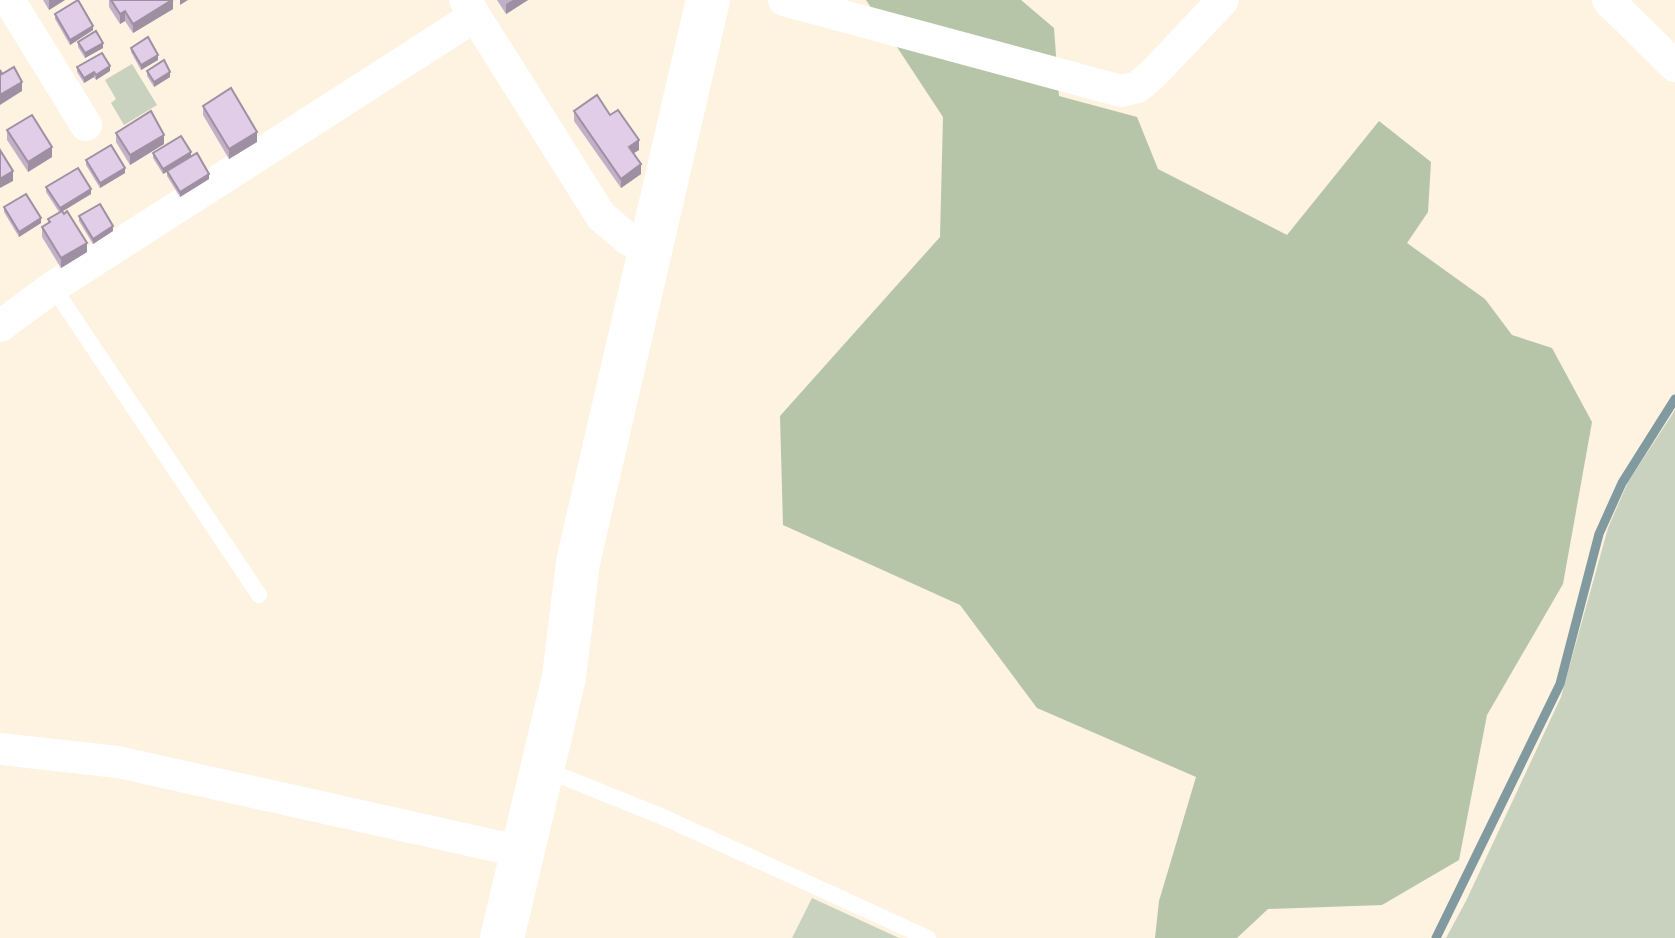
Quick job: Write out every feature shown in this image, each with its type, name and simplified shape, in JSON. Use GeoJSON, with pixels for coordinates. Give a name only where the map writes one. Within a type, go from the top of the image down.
{"type":"FeatureCollection","features":[{"type":"Feature","properties":{"kind":"street"},"geometry":{"type":"LineString","coordinates":[[9,0],[86,125]]}},
{"type":"Feature","properties":{"kind":"street"},"geometry":{"type":"LineString","coordinates":[[502,938],[564,677],[578,562],[651,244],[672,124],[708,0]]}},
{"type":"Feature","properties":{"kind":"street"},"geometry":{"type":"LineString","coordinates":[[784,0],[1121,91],[1138,87],[1153,74],[1223,0]]}},
{"type":"Feature","properties":{"kind":"street"},"geometry":{"type":"LineString","coordinates":[[1608,0],[1675,66]]}},
{"type":"Feature","properties":{"kind":"street"},"geometry":{"type":"LineString","coordinates":[[0,326],[53,287],[470,8],[533,88],[601,216],[629,240],[651,244]]}},
{"type":"Feature","properties":{"kind":"street"},"geometry":{"type":"LineString","coordinates":[[0,749],[118,762],[523,852]]}},
{"type":"Feature","properties":{"kind":"lane"},"geometry":{"type":"LineString","coordinates":[[53,287],[259,595]]}},
{"type":"Feature","properties":{"kind":"lane"},"geometry":{"type":"LineString","coordinates":[[542,769],[663,817],[928,938]]}},
{"type":"Feature","properties":{"kind":"green space"},"geometry":{"type":"Polygon","coordinates":[[[866,0],[1021,0],[1054,28],[1059,96],[1137,117],[1158,169],[1287,235],[1379,121],[1431,162],[1428,212],[1407,243],[1485,299],[1512,335],[1552,348],[1592,422],[1563,584],[1487,715],[1459,860],[1382,905],[1268,909],[1237,938],[1155,938],[1159,901],[1196,777],[1037,708],[960,605],[783,525],[780,416],[940,237],[943,117],[866,0]]]}},
{"type":"Feature","properties":{"kind":"green space"},"geometry":{"type":"Polygon","coordinates":[[[132,64],[157,105],[124,125],[111,103],[116,99],[105,80],[132,64]]]}},
{"type":"Feature","properties":{"kind":"green space"},"geometry":{"type":"Polygon","coordinates":[[[1675,410],[1675,938],[1446,938],[1561,697],[1608,528],[1628,482],[1675,410]]]}},
{"type":"Feature","properties":{"kind":"green space"},"geometry":{"type":"Polygon","coordinates":[[[812,898],[899,938],[792,938],[812,898]]]}},
{"type":"Feature","properties":{"kind":"building"},"geometry":{"type":"Polygon","coordinates":[[[78,0],[93,26],[70,40],[55,14],[78,0]]]}},
{"type":"Feature","properties":{"kind":"building"},"geometry":{"type":"Polygon","coordinates":[[[111,0],[172,0],[133,24],[125,11],[120,14],[111,0]]]}},
{"type":"Feature","properties":{"kind":"building"},"geometry":{"type":"Polygon","coordinates":[[[96,31],[103,43],[85,53],[78,42],[96,31]]]}},
{"type":"Feature","properties":{"kind":"building"},"geometry":{"type":"Polygon","coordinates":[[[148,37],[158,55],[141,65],[131,48],[148,37]]]}},
{"type":"Feature","properties":{"kind":"building"},"geometry":{"type":"Polygon","coordinates":[[[102,53],[110,66],[84,78],[77,67],[102,53]]]}},
{"type":"Feature","properties":{"kind":"building"},"geometry":{"type":"Polygon","coordinates":[[[164,60],[170,72],[154,82],[147,71],[164,60]]]}},
{"type":"Feature","properties":{"kind":"building"},"geometry":{"type":"Polygon","coordinates":[[[14,67],[22,82],[0,95],[0,70],[2,74],[14,67]]]}},
{"type":"Feature","properties":{"kind":"building"},"geometry":{"type":"Polygon","coordinates":[[[231,88],[257,132],[229,149],[203,106],[231,88]]]}},
{"type":"Feature","properties":{"kind":"building"},"geometry":{"type":"Polygon","coordinates":[[[597,95],[610,115],[618,110],[639,140],[629,147],[641,164],[621,179],[574,111],[597,95]]]}},
{"type":"Feature","properties":{"kind":"building"},"geometry":{"type":"Polygon","coordinates":[[[151,111],[164,135],[130,155],[116,133],[151,111]]]}},
{"type":"Feature","properties":{"kind":"building"},"geometry":{"type":"Polygon","coordinates":[[[32,115],[52,147],[28,162],[7,130],[32,115]]]}},
{"type":"Feature","properties":{"kind":"building"},"geometry":{"type":"Polygon","coordinates":[[[181,136],[191,152],[163,169],[153,153],[181,136]]]}},
{"type":"Feature","properties":{"kind":"building"},"geometry":{"type":"Polygon","coordinates":[[[111,145],[125,168],[100,183],[86,160],[111,145]]]}},
{"type":"Feature","properties":{"kind":"building"},"geometry":{"type":"Polygon","coordinates":[[[0,150],[13,171],[0,179],[0,150]]]}},
{"type":"Feature","properties":{"kind":"building"},"geometry":{"type":"Polygon","coordinates":[[[197,153],[209,174],[180,192],[167,171],[197,153]]]}},
{"type":"Feature","properties":{"kind":"building"},"geometry":{"type":"Polygon","coordinates":[[[78,168],[91,189],[60,208],[46,187],[78,168]]]}},
{"type":"Feature","properties":{"kind":"building"},"geometry":{"type":"Polygon","coordinates":[[[26,194],[41,218],[19,232],[4,207],[26,194]]]}},
{"type":"Feature","properties":{"kind":"building"},"geometry":{"type":"Polygon","coordinates":[[[100,204],[113,226],[93,239],[79,216],[100,204]]]}},
{"type":"Feature","properties":{"kind":"building"},"geometry":{"type":"Polygon","coordinates":[[[62,211],[64,214],[67,211],[87,243],[61,258],[42,227],[50,222],[48,219],[62,211]]]}},
{"type":"Feature","properties":{"kind":"waterway"},"geometry":{"type":"LineString","coordinates":[[1436,938],[1560,684],[1599,534],[1622,483],[1675,399]]}}]}
